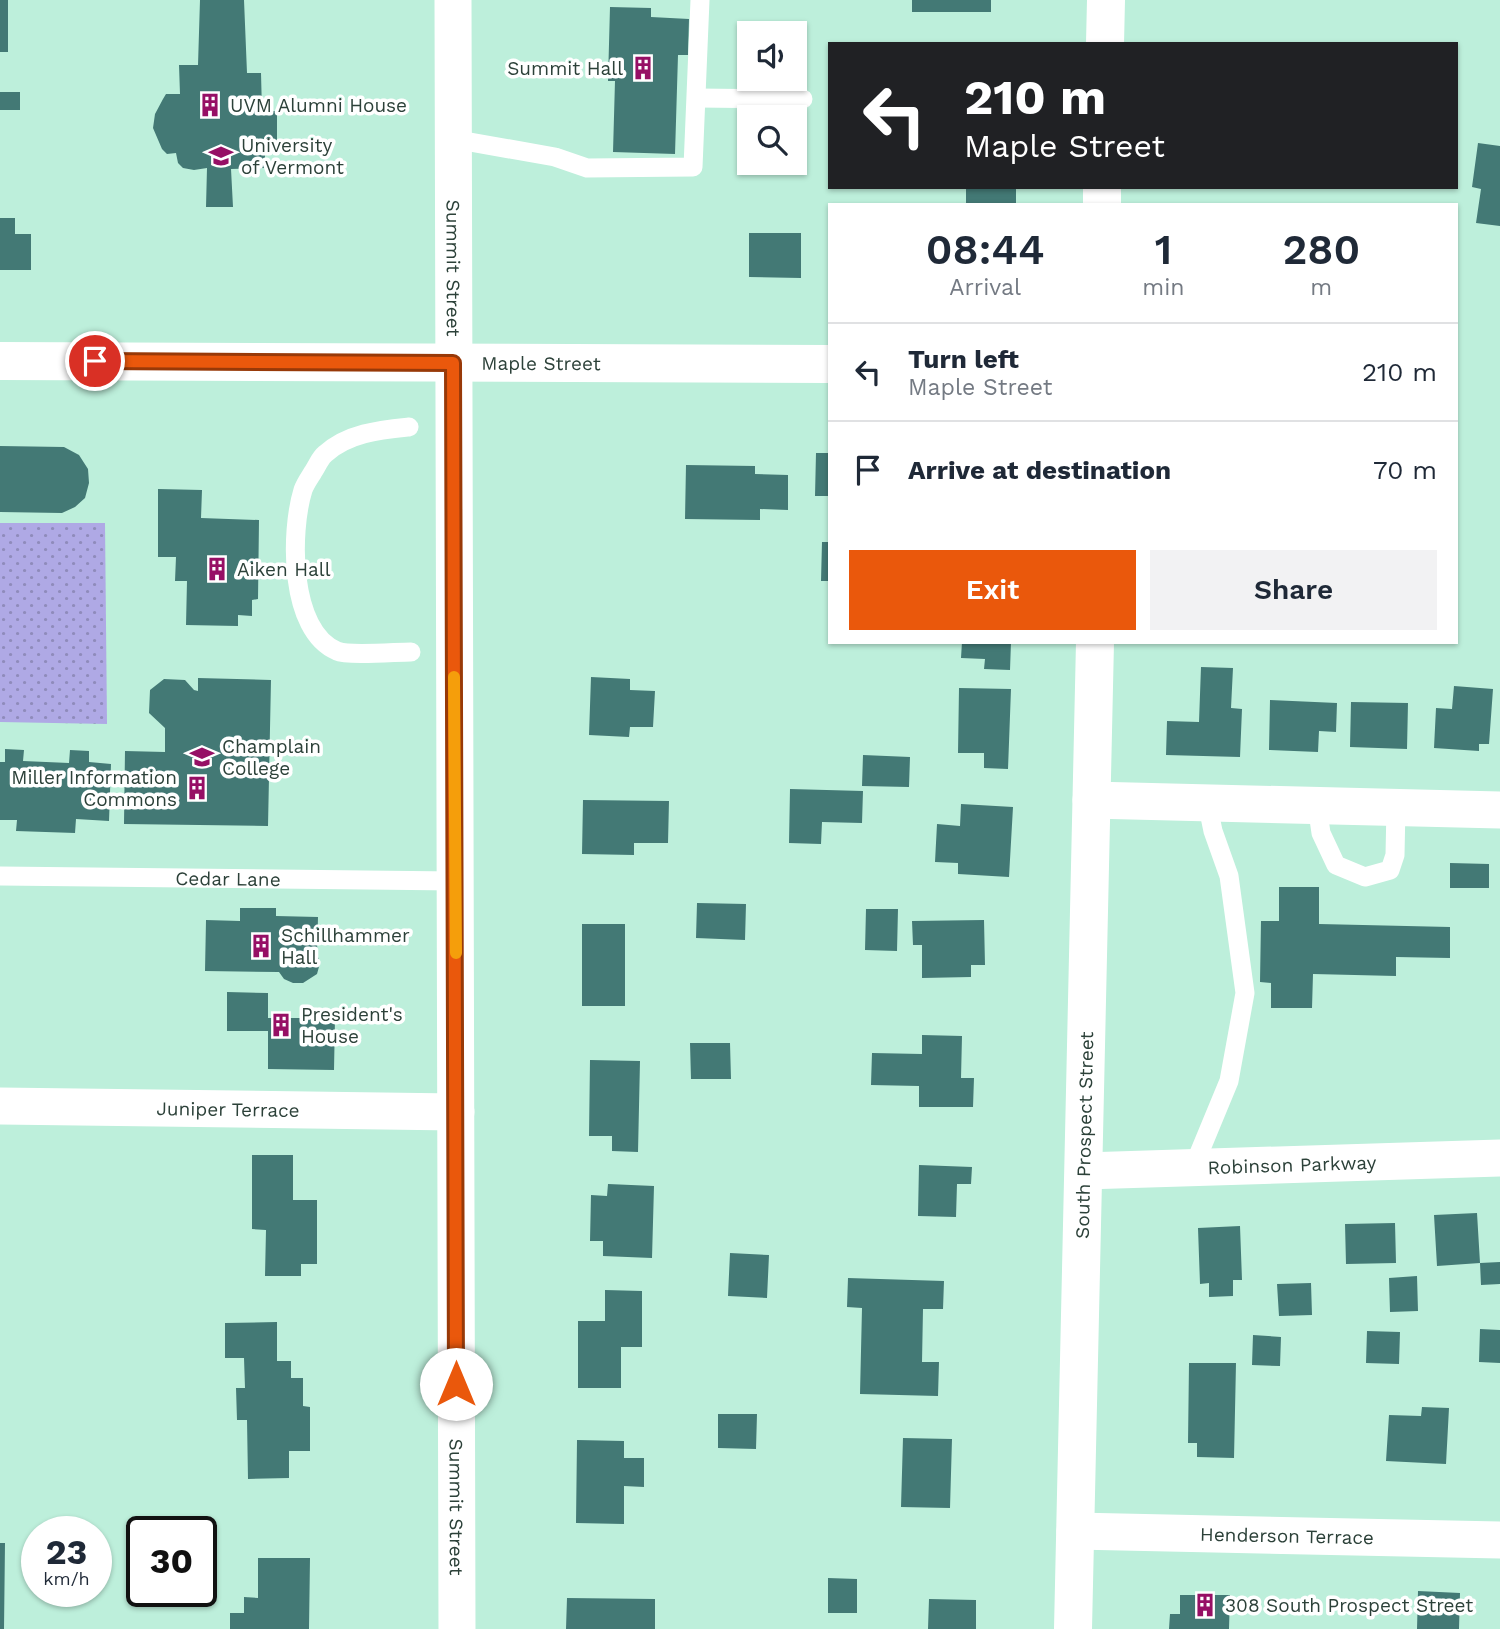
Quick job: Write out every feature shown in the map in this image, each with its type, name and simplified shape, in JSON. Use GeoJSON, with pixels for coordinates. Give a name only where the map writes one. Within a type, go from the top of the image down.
{"type":"FeatureCollection","features":[{"type":"Feature","properties":{"kind":"street","name":"Summit Street"},"geometry":{"type":"LineString","coordinates":[[453,0],[457,1629]]}},
{"type":"Feature","properties":{"kind":"street"},"geometry":{"type":"LineString","coordinates":[[1105,42],[1106,0]]}},
{"type":"Feature","properties":{"kind":"street","name":"Maple Street"},"geometry":{"type":"LineString","coordinates":[[0,361],[828,364]]}},
{"type":"Feature","properties":{"kind":"street","name":"South Prospect Street"},"geometry":{"type":"LineString","coordinates":[[1073,1629],[1095,644]]}},
{"type":"Feature","properties":{"kind":"street"},"geometry":{"type":"LineString","coordinates":[[1091,800],[1500,810]]}},
{"type":"Feature","properties":{"kind":"street","name":"Juniper Terrace"},"geometry":{"type":"LineString","coordinates":[[0,1106],[456,1112]]}},
{"type":"Feature","properties":{"kind":"street","name":"Robinson Parkway"},"geometry":{"type":"LineString","coordinates":[[1084,1171],[1500,1158]]}},
{"type":"Feature","properties":{"kind":"street","name":"Henderson Terrace"},"geometry":{"type":"LineString","coordinates":[[1074,1531],[1500,1540]]}},
{"type":"Feature","properties":{"kind":"lane"},"geometry":{"type":"LineString","coordinates":[[453,139],[555,156],[587,167],[693,167],[700,0]]}},
{"type":"Feature","properties":{"kind":"lane"},"geometry":{"type":"LineString","coordinates":[[697,98],[803,99]]}},
{"type":"Feature","properties":{"kind":"lane"},"geometry":{"type":"LineString","coordinates":[[410,427],[373,430],[343,442],[323,455],[303,489],[296,532],[297,582],[305,614],[316,636],[338,652],[411,652]]}},
{"type":"Feature","properties":{"kind":"lane"},"geometry":{"type":"LineString","coordinates":[[1193,1168],[1229,1081],[1245,993],[1229,876],[1213,831],[1207,802]]}},
{"type":"Feature","properties":{"kind":"lane"},"geometry":{"type":"LineString","coordinates":[[1317,805],[1321,833],[1336,864],[1365,877],[1390,870],[1395,855],[1396,807]]}},
{"type":"Feature","properties":{"kind":"lane","name":"Cedar Lane"},"geometry":{"type":"LineString","coordinates":[[0,876],[455,881]]}},
{"type":"Feature","properties":{"kind":"shaded area"},"geometry":{"type":"Polygon","coordinates":[[[0,523],[105,523],[107,724],[0,722],[0,523]]]}},
{"type":"Feature","properties":{"kind":"building"},"geometry":{"type":"Polygon","coordinates":[[[0,0],[8,0],[8,52],[0,52],[0,0]]]}},
{"type":"Feature","properties":{"kind":"building","name":"UVM Alumni House"},"geometry":{"type":"Polygon","coordinates":[[[200,0],[244,0],[247,73],[261,73],[262,111],[277,111],[277,143],[265,144],[265,168],[231,169],[233,207],[206,207],[207,168],[183,168],[178,163],[176,153],[167,154],[162,149],[153,128],[155,114],[166,94],[180,94],[179,65],[198,65],[200,0]]]}},
{"type":"Feature","properties":{"kind":"building"},"geometry":{"type":"Polygon","coordinates":[[[912,0],[991,0],[991,12],[912,12],[912,0]]]}},
{"type":"Feature","properties":{"kind":"building","name":"Summit Hall"},"geometry":{"type":"Polygon","coordinates":[[[610,7],[651,8],[651,17],[689,19],[688,55],[678,55],[675,154],[613,152],[615,81],[608,81],[610,7]]]}},
{"type":"Feature","properties":{"kind":"building"},"geometry":{"type":"Polygon","coordinates":[[[0,92],[20,92],[20,110],[0,110],[0,92]]]}},
{"type":"Feature","properties":{"kind":"building"},"geometry":{"type":"Polygon","coordinates":[[[1478,143],[1500,146],[1500,226],[1476,223],[1481,189],[1472,187],[1478,143]]]}},
{"type":"Feature","properties":{"kind":"building"},"geometry":{"type":"Polygon","coordinates":[[[966,189],[1016,189],[1016,203],[966,203],[966,189]]]}},
{"type":"Feature","properties":{"kind":"building"},"geometry":{"type":"Polygon","coordinates":[[[0,218],[15,218],[15,234],[31,234],[31,270],[0,270],[0,218]]]}},
{"type":"Feature","properties":{"kind":"building"},"geometry":{"type":"Polygon","coordinates":[[[749,233],[801,233],[801,278],[749,277],[749,233]]]}},
{"type":"Feature","properties":{"kind":"building"},"geometry":{"type":"Polygon","coordinates":[[[0,446],[64,447],[79,455],[88,469],[89,483],[85,498],[62,513],[0,512],[0,446]]]}},
{"type":"Feature","properties":{"kind":"building"},"geometry":{"type":"Polygon","coordinates":[[[816,453],[828,453],[828,496],[815,496],[816,453]]]}},
{"type":"Feature","properties":{"kind":"building"},"geometry":{"type":"Polygon","coordinates":[[[686,465],[755,466],[755,474],[788,475],[788,510],[760,509],[760,520],[685,519],[686,465]]]}},
{"type":"Feature","properties":{"kind":"building","name":"Aiken Hall"},"geometry":{"type":"Polygon","coordinates":[[[158,489],[202,490],[201,518],[259,520],[258,599],[252,600],[252,616],[238,615],[238,626],[186,625],[187,581],[175,581],[176,557],[158,557],[158,489]]]}},
{"type":"Feature","properties":{"kind":"building"},"geometry":{"type":"Polygon","coordinates":[[[822,542],[828,542],[828,581],[821,581],[822,542]]]}},
{"type":"Feature","properties":{"kind":"building"},"geometry":{"type":"Polygon","coordinates":[[[962,644],[1011,644],[1010,670],[984,669],[985,659],[961,658],[962,644]]]}},
{"type":"Feature","properties":{"kind":"building"},"geometry":{"type":"Polygon","coordinates":[[[1201,667],[1233,668],[1231,708],[1242,709],[1240,757],[1166,755],[1167,721],[1199,722],[1201,667]]]}},
{"type":"Feature","properties":{"kind":"building"},"geometry":{"type":"Polygon","coordinates":[[[591,677],[630,679],[630,690],[655,691],[653,727],[630,727],[629,737],[589,735],[591,677]]]}},
{"type":"Feature","properties":{"kind":"building","name":"Miller Information Commons"},"geometry":{"type":"Polygon","coordinates":[[[198,678],[271,680],[268,826],[124,824],[125,751],[165,752],[165,728],[149,713],[150,690],[164,679],[185,680],[198,691],[198,678]]]}},
{"type":"Feature","properties":{"kind":"building"},"geometry":{"type":"Polygon","coordinates":[[[1454,686],[1493,689],[1489,744],[1479,744],[1479,751],[1434,748],[1436,708],[1452,709],[1454,686]]]}},
{"type":"Feature","properties":{"kind":"building"},"geometry":{"type":"Polygon","coordinates":[[[959,688],[1011,689],[1008,769],[984,768],[984,753],[958,753],[959,688]]]}},
{"type":"Feature","properties":{"kind":"building"},"geometry":{"type":"Polygon","coordinates":[[[1270,700],[1337,703],[1336,732],[1319,731],[1318,752],[1269,750],[1270,700]]]}},
{"type":"Feature","properties":{"kind":"building"},"geometry":{"type":"Polygon","coordinates":[[[1351,702],[1408,703],[1407,749],[1350,747],[1351,702]]]}},
{"type":"Feature","properties":{"kind":"building"},"geometry":{"type":"Polygon","coordinates":[[[5,749],[24,750],[23,761],[69,763],[70,750],[89,751],[89,762],[111,764],[109,821],[76,819],[75,833],[16,831],[17,820],[0,820],[0,762],[5,762],[5,749]]]}},
{"type":"Feature","properties":{"kind":"building"},"geometry":{"type":"Polygon","coordinates":[[[863,755],[910,757],[909,787],[862,786],[863,755]]]}},
{"type":"Feature","properties":{"kind":"building"},"geometry":{"type":"Polygon","coordinates":[[[790,789],[863,791],[862,823],[822,822],[821,844],[789,843],[790,789]]]}},
{"type":"Feature","properties":{"kind":"building"},"geometry":{"type":"Polygon","coordinates":[[[583,800],[669,801],[668,843],[634,843],[634,855],[582,854],[583,800]]]}},
{"type":"Feature","properties":{"kind":"building"},"geometry":{"type":"Polygon","coordinates":[[[961,804],[1013,807],[1009,877],[958,874],[958,863],[935,862],[937,824],[960,826],[961,804]]]}},
{"type":"Feature","properties":{"kind":"building"},"geometry":{"type":"Polygon","coordinates":[[[1450,863],[1489,864],[1489,888],[1450,888],[1450,863]]]}},
{"type":"Feature","properties":{"kind":"building"},"geometry":{"type":"Polygon","coordinates":[[[1279,887],[1319,887],[1319,924],[1450,927],[1450,958],[1396,957],[1396,976],[1313,974],[1312,1008],[1271,1008],[1271,983],[1260,982],[1261,921],[1279,921],[1279,887]]]}},
{"type":"Feature","properties":{"kind":"building"},"geometry":{"type":"Polygon","coordinates":[[[697,903],[746,904],[745,940],[696,938],[697,903]]]}},
{"type":"Feature","properties":{"kind":"building","name":"Schillhammer Hall"},"geometry":{"type":"Polygon","coordinates":[[[240,908],[276,908],[276,916],[318,917],[317,954],[320,963],[317,974],[303,983],[293,983],[284,979],[279,972],[205,971],[206,920],[240,921],[240,908]]]}},
{"type":"Feature","properties":{"kind":"building"},"geometry":{"type":"Polygon","coordinates":[[[866,909],[898,909],[897,951],[865,950],[866,909]]]}},
{"type":"Feature","properties":{"kind":"building"},"geometry":{"type":"Polygon","coordinates":[[[984,920],[985,965],[971,965],[971,977],[922,978],[922,945],[913,945],[912,921],[984,920]]]}},
{"type":"Feature","properties":{"kind":"building"},"geometry":{"type":"Polygon","coordinates":[[[582,924],[625,924],[625,1006],[582,1006],[582,924]]]}},
{"type":"Feature","properties":{"kind":"building","name":"President's House"},"geometry":{"type":"Polygon","coordinates":[[[227,992],[268,993],[268,1018],[335,1018],[334,1070],[268,1069],[268,1031],[227,1031],[227,992]]]}},
{"type":"Feature","properties":{"kind":"building"},"geometry":{"type":"Polygon","coordinates":[[[922,1035],[962,1036],[961,1078],[974,1078],[973,1107],[919,1107],[919,1086],[871,1085],[872,1053],[922,1054],[922,1035]]]}},
{"type":"Feature","properties":{"kind":"building"},"geometry":{"type":"Polygon","coordinates":[[[690,1043],[730,1043],[731,1079],[691,1079],[690,1043]]]}},
{"type":"Feature","properties":{"kind":"building"},"geometry":{"type":"Polygon","coordinates":[[[590,1060],[640,1061],[638,1152],[612,1151],[612,1136],[589,1136],[590,1060]]]}},
{"type":"Feature","properties":{"kind":"building"},"geometry":{"type":"Polygon","coordinates":[[[252,1155],[293,1155],[293,1200],[317,1200],[317,1264],[301,1264],[301,1276],[265,1276],[266,1230],[252,1229],[252,1155]]]}},
{"type":"Feature","properties":{"kind":"building"},"geometry":{"type":"Polygon","coordinates":[[[919,1165],[972,1167],[971,1184],[957,1184],[956,1217],[918,1216],[919,1165]]]}},
{"type":"Feature","properties":{"kind":"building"},"geometry":{"type":"Polygon","coordinates":[[[608,1184],[654,1186],[652,1258],[603,1256],[603,1241],[590,1241],[591,1195],[607,1196],[608,1184]]]}},
{"type":"Feature","properties":{"kind":"building"},"geometry":{"type":"Polygon","coordinates":[[[1477,1213],[1480,1263],[1437,1266],[1434,1215],[1477,1213]]]}},
{"type":"Feature","properties":{"kind":"building"},"geometry":{"type":"Polygon","coordinates":[[[1395,1223],[1396,1263],[1346,1264],[1345,1224],[1395,1223]]]}},
{"type":"Feature","properties":{"kind":"building"},"geometry":{"type":"Polygon","coordinates":[[[1240,1226],[1242,1280],[1233,1280],[1233,1296],[1209,1297],[1209,1283],[1200,1284],[1198,1228],[1240,1226]]]}},
{"type":"Feature","properties":{"kind":"building"},"geometry":{"type":"Polygon","coordinates":[[[730,1253],[769,1255],[767,1298],[728,1296],[730,1253]]]}},
{"type":"Feature","properties":{"kind":"building"},"geometry":{"type":"Polygon","coordinates":[[[1500,1262],[1500,1284],[1481,1285],[1480,1263],[1500,1262]]]}},
{"type":"Feature","properties":{"kind":"building"},"geometry":{"type":"Polygon","coordinates":[[[1417,1276],[1418,1311],[1390,1312],[1389,1278],[1417,1276]]]}},
{"type":"Feature","properties":{"kind":"building"},"geometry":{"type":"Polygon","coordinates":[[[848,1278],[944,1281],[943,1309],[923,1309],[922,1362],[939,1362],[938,1396],[860,1394],[862,1308],[847,1307],[848,1278]]]}},
{"type":"Feature","properties":{"kind":"building"},"geometry":{"type":"Polygon","coordinates":[[[1311,1283],[1312,1315],[1279,1316],[1277,1284],[1311,1283]]]}},
{"type":"Feature","properties":{"kind":"building"},"geometry":{"type":"Polygon","coordinates":[[[605,1290],[642,1291],[642,1347],[621,1347],[621,1388],[578,1388],[578,1321],[605,1321],[605,1290]]]}},
{"type":"Feature","properties":{"kind":"building"},"geometry":{"type":"Polygon","coordinates":[[[277,1322],[277,1361],[291,1361],[291,1378],[303,1378],[303,1406],[310,1407],[310,1451],[289,1451],[289,1478],[248,1479],[247,1420],[237,1420],[236,1388],[245,1388],[244,1358],[225,1358],[225,1323],[277,1322]]]}},
{"type":"Feature","properties":{"kind":"building"},"geometry":{"type":"Polygon","coordinates":[[[1480,1329],[1500,1330],[1500,1363],[1479,1362],[1480,1329]]]}},
{"type":"Feature","properties":{"kind":"building"},"geometry":{"type":"Polygon","coordinates":[[[1367,1331],[1400,1332],[1399,1364],[1366,1363],[1367,1331]]]}},
{"type":"Feature","properties":{"kind":"building"},"geometry":{"type":"Polygon","coordinates":[[[1253,1335],[1281,1337],[1280,1366],[1252,1365],[1253,1335]]]}},
{"type":"Feature","properties":{"kind":"building"},"geometry":{"type":"Polygon","coordinates":[[[1189,1363],[1236,1363],[1234,1458],[1197,1457],[1197,1443],[1188,1443],[1189,1363]]]}},
{"type":"Feature","properties":{"kind":"building"},"geometry":{"type":"Polygon","coordinates":[[[1422,1407],[1449,1408],[1446,1464],[1386,1461],[1389,1415],[1421,1416],[1422,1407]]]}},
{"type":"Feature","properties":{"kind":"building"},"geometry":{"type":"Polygon","coordinates":[[[718,1414],[757,1414],[756,1449],[718,1448],[718,1414]]]}},
{"type":"Feature","properties":{"kind":"building"},"geometry":{"type":"Polygon","coordinates":[[[903,1438],[952,1439],[950,1508],[901,1507],[903,1438]]]}},
{"type":"Feature","properties":{"kind":"building"},"geometry":{"type":"Polygon","coordinates":[[[577,1440],[624,1441],[624,1458],[644,1458],[644,1487],[624,1486],[624,1524],[576,1523],[577,1440]]]}},
{"type":"Feature","properties":{"kind":"building"},"geometry":{"type":"Polygon","coordinates":[[[0,1543],[5,1543],[4,1629],[0,1629],[0,1543]]]}},
{"type":"Feature","properties":{"kind":"building"},"geometry":{"type":"Polygon","coordinates":[[[258,1558],[310,1558],[309,1629],[230,1629],[230,1613],[244,1613],[244,1597],[258,1598],[258,1558]]]}},
{"type":"Feature","properties":{"kind":"building"},"geometry":{"type":"Polygon","coordinates":[[[828,1578],[857,1579],[857,1613],[828,1613],[828,1578]]]}},
{"type":"Feature","properties":{"kind":"building"},"geometry":{"type":"Polygon","coordinates":[[[1418,1591],[1460,1593],[1459,1629],[1417,1629],[1418,1591]]]}},
{"type":"Feature","properties":{"kind":"building","name":"308 South Prospect Street"},"geometry":{"type":"Polygon","coordinates":[[[1180,1595],[1230,1595],[1229,1629],[1169,1629],[1170,1614],[1180,1614],[1180,1595]]]}},
{"type":"Feature","properties":{"kind":"building"},"geometry":{"type":"Polygon","coordinates":[[[567,1598],[655,1599],[655,1629],[566,1629],[567,1598]]]}},
{"type":"Feature","properties":{"kind":"building"},"geometry":{"type":"Polygon","coordinates":[[[929,1599],[976,1600],[976,1629],[928,1629],[929,1599]]]}},
{"type":"Feature","properties":{"kind":"slow traffic"},"geometry":{"type":"LineString","coordinates":[[454,677],[456,953]]}},
{"type":"Feature","properties":{"kind":"place","name":"Summit Hall"},"geometry":{"type":"Point","coordinates":[643,68]}},
{"type":"Feature","properties":{"kind":"place","name":"UVM Alumni House"},"geometry":{"type":"Point","coordinates":[210,105]}},
{"type":"Feature","properties":{"kind":"place","name":"University of Vermont"},"geometry":{"type":"Point","coordinates":[221,156]}},
{"type":"Feature","properties":{"kind":"place","name":"Aiken Hall"},"geometry":{"type":"Point","coordinates":[217,569]}},
{"type":"Feature","properties":{"kind":"place","name":"Champlain College"},"geometry":{"type":"Point","coordinates":[202,757]}},
{"type":"Feature","properties":{"kind":"place","name":"Miller Information Commons"},"geometry":{"type":"Point","coordinates":[197,788]}},
{"type":"Feature","properties":{"kind":"place","name":"Schillhammer Hall"},"geometry":{"type":"Point","coordinates":[261,946]}},
{"type":"Feature","properties":{"kind":"place","name":"President's House"},"geometry":{"type":"Point","coordinates":[281,1025]}},
{"type":"Feature","properties":{"kind":"place","name":"308 South Prospect Street"},"geometry":{"type":"Point","coordinates":[1205,1605]}},
{"type":"Feature","properties":{"kind":"route"},"geometry":{"type":"LineString","coordinates":[[95,361],[453,363],[456,1384]]}}]}
